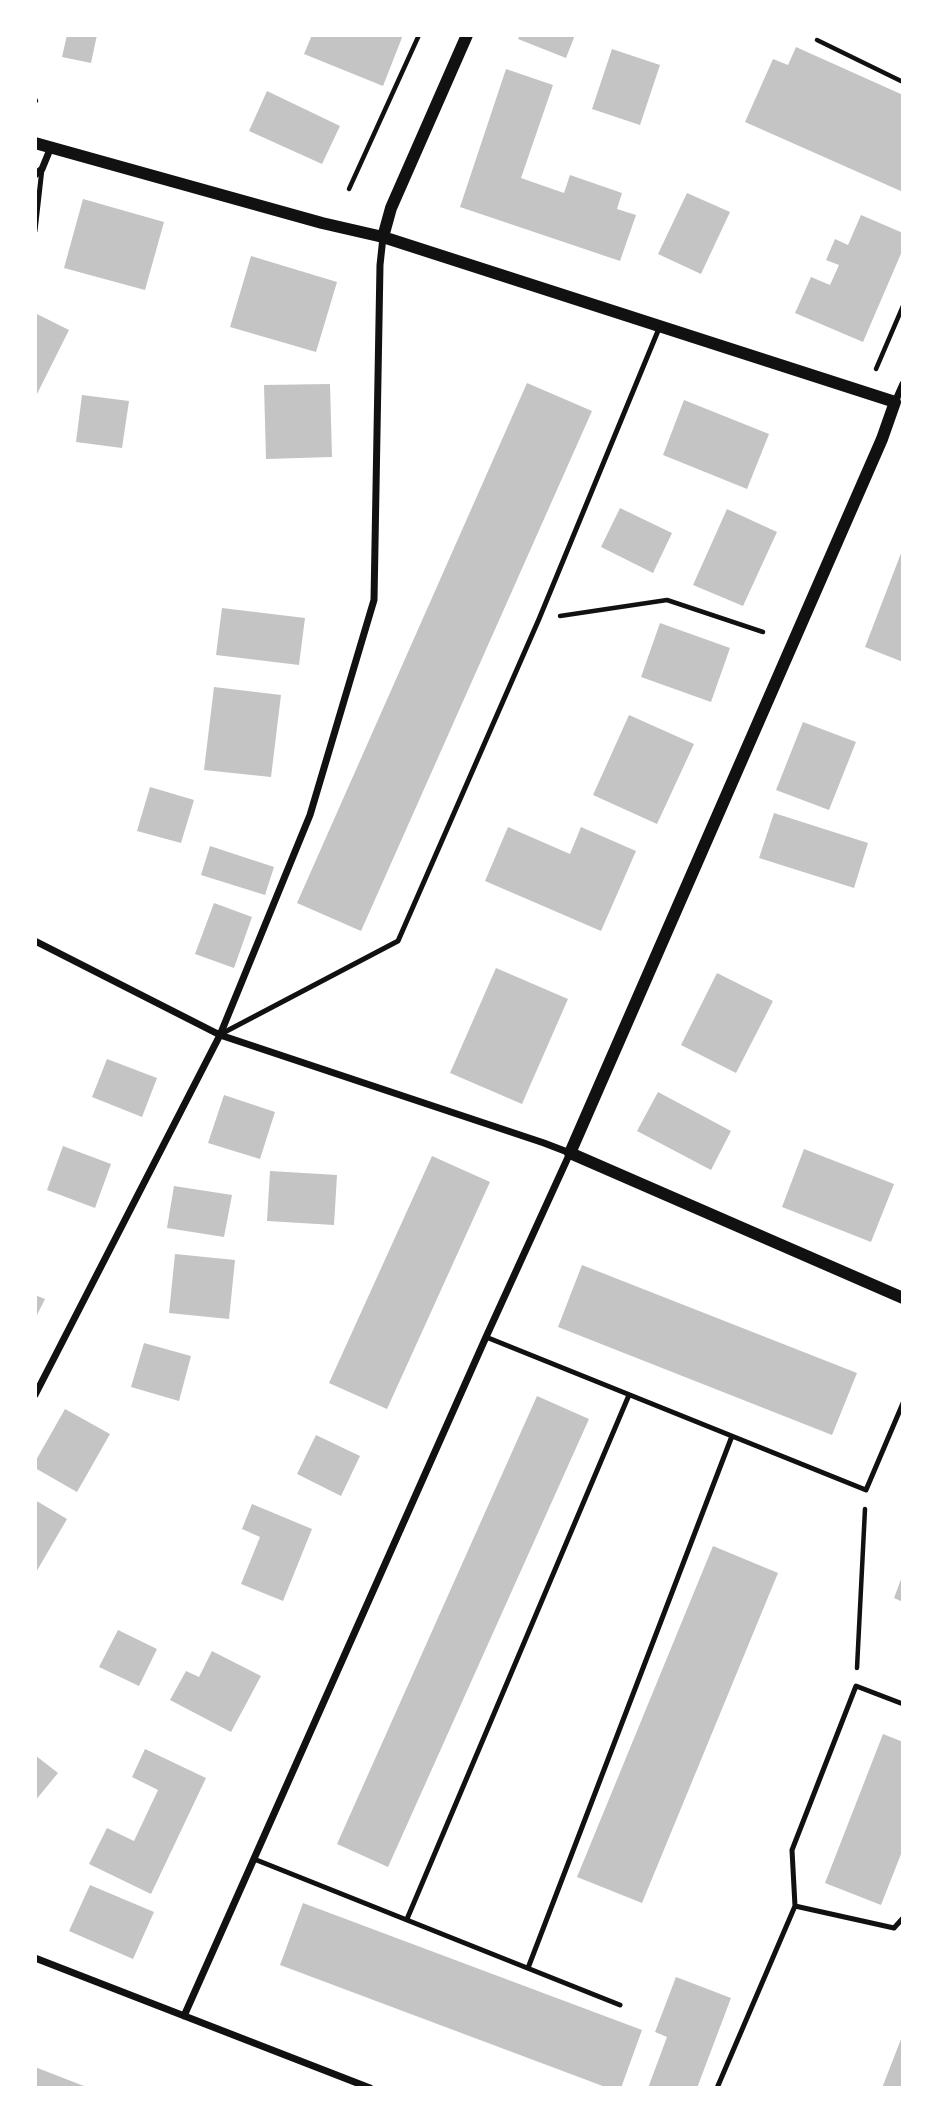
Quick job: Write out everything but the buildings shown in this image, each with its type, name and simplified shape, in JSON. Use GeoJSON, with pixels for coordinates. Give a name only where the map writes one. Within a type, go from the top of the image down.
{"type":"FeatureCollection","features":[{"type":"Feature","properties":{"kind":"street"},"geometry":{"type":"LineString","coordinates":[[35,1395],[220,1035],[310,815],[374,600],[380,265],[383,237],[391,208],[467,35]]}},
{"type":"Feature","properties":{"kind":"street"},"geometry":{"type":"LineString","coordinates":[[35,143],[322,223],[383,237],[895,402]]}},
{"type":"Feature","properties":{"kind":"street"},"geometry":{"type":"LineString","coordinates":[[35,175],[42,169],[51,148]]}},
{"type":"Feature","properties":{"kind":"street"},"geometry":{"type":"LineString","coordinates":[[184,2016],[570,1153],[883,439],[903,384]]}},
{"type":"Feature","properties":{"kind":"street"},"geometry":{"type":"LineString","coordinates":[[35,941],[220,1035],[570,1153],[903,1298]]}},
{"type":"Feature","properties":{"kind":"street"},"geometry":{"type":"LineString","coordinates":[[35,1958],[370,2088]]}},
{"type":"Feature","properties":{"kind":"lane"},"geometry":{"type":"LineString","coordinates":[[35,231],[42,169]]}},
{"type":"Feature","properties":{"kind":"lane"},"geometry":{"type":"LineString","coordinates":[[220,1035],[398,941],[539,619],[660,326]]}},
{"type":"Feature","properties":{"kind":"lane"},"geometry":{"type":"LineString","coordinates":[[486,1337],[866,1490],[903,1403]]}},
{"type":"Feature","properties":{"kind":"lane"},"geometry":{"type":"LineString","coordinates":[[407,1919],[629,1395]]}},
{"type":"Feature","properties":{"kind":"lane"},"geometry":{"type":"LineString","coordinates":[[528,1968],[732,1436]]}},
{"type":"Feature","properties":{"kind":"lane"},"geometry":{"type":"LineString","coordinates":[[717,2088],[795,1906],[792,1850],[856,1686],[903,1704]]}},
{"type":"Feature","properties":{"kind":"lane"},"geometry":{"type":"LineString","coordinates":[[254,1859],[620,2005]]}},
{"type":"Feature","properties":{"kind":"lane"},"geometry":{"type":"LineString","coordinates":[[795,1906],[894,1928],[903,1918]]}},
{"type":"Feature","properties":{"kind":"path"},"geometry":{"type":"LineString","coordinates":[[349,189],[419,35]]}},
{"type":"Feature","properties":{"kind":"path"},"geometry":{"type":"LineString","coordinates":[[817,40],[903,82]]}},
{"type":"Feature","properties":{"kind":"path"},"geometry":{"type":"LineString","coordinates":[[876,369],[903,306]]}},
{"type":"Feature","properties":{"kind":"path"},"geometry":{"type":"LineString","coordinates":[[539,619],[667,600],[763,632]]}},
{"type":"Feature","properties":{"kind":"path"},"geometry":{"type":"LineString","coordinates":[[856,1686],[866,1490]]}}]}
